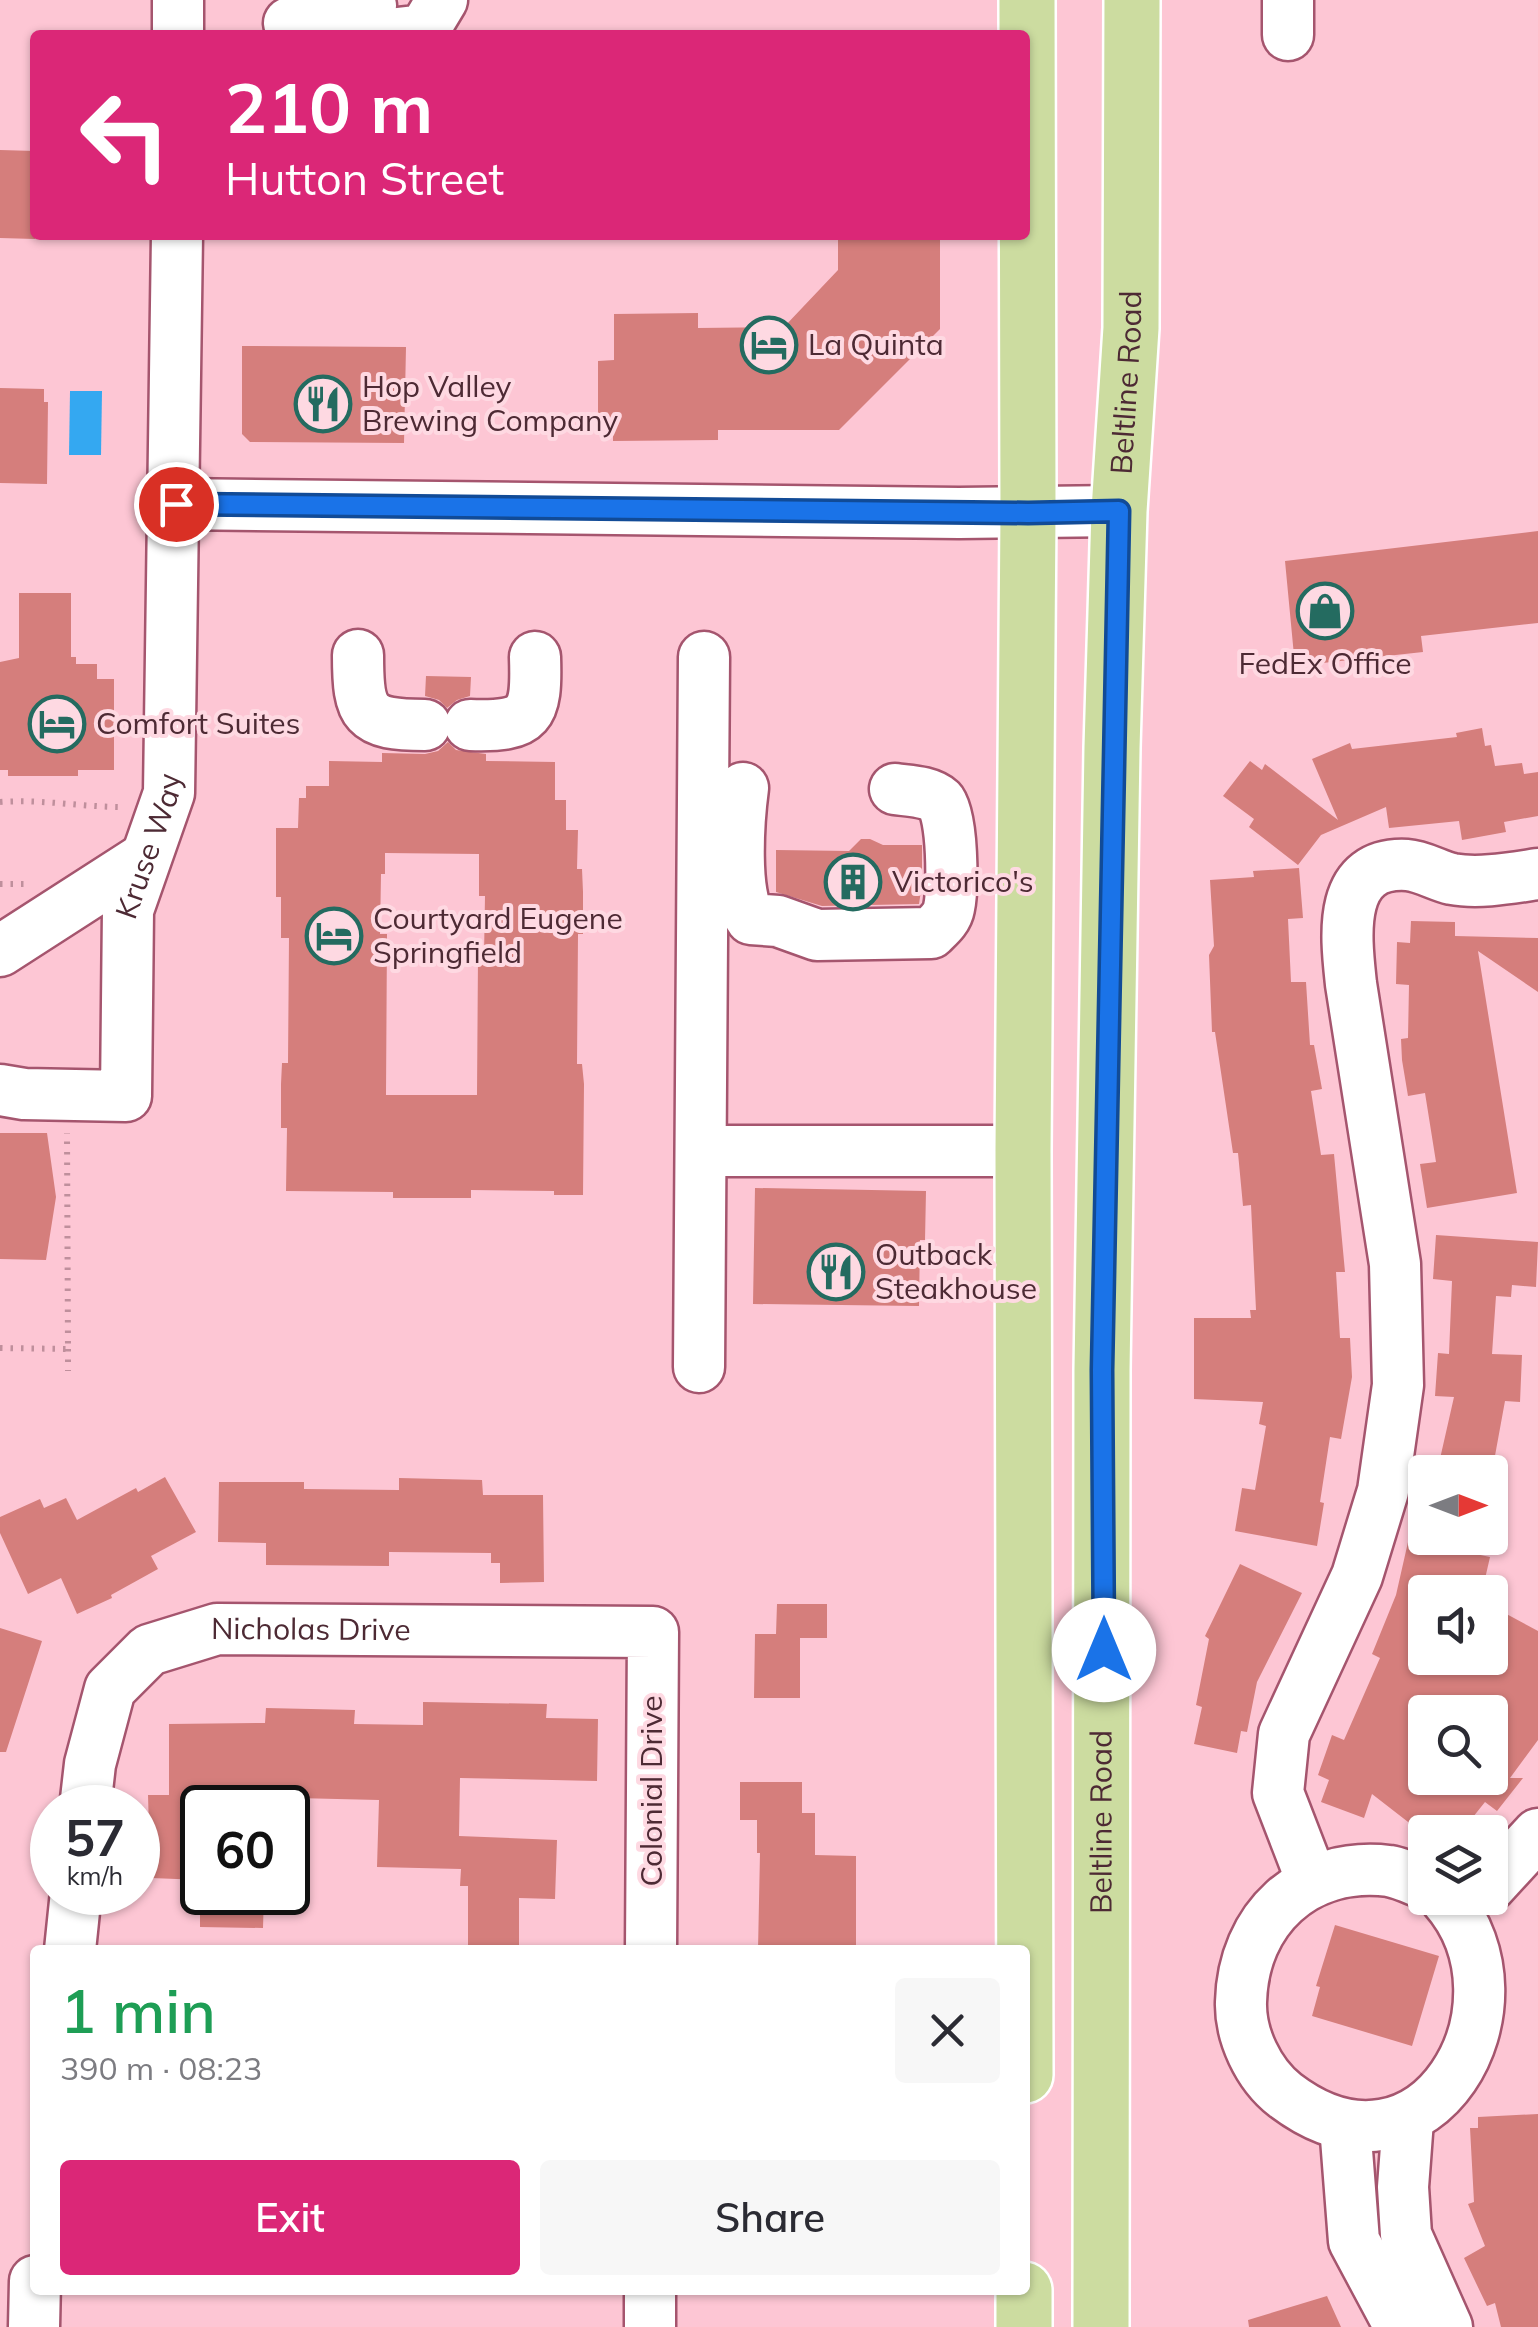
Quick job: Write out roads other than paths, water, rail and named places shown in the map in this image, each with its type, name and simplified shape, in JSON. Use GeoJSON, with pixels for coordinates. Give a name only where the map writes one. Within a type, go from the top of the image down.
{"type":"FeatureCollection","features":[{"type":"Feature","properties":{"kind":"main road"},"geometry":{"type":"LineString","coordinates":[[1027,0],[1027,30]]}},
{"type":"Feature","properties":{"kind":"main road","name":"Beltline Road"},"geometry":{"type":"LineString","coordinates":[[1101,2327],[1102,1370],[1119,511],[1131,328],[1132,0]]}},
{"type":"Feature","properties":{"kind":"main road"},"geometry":{"type":"LineString","coordinates":[[1025,1945],[1027,240]]}},
{"type":"Feature","properties":{"kind":"main road"},"geometry":{"type":"LineString","coordinates":[[1024,2295],[1024,2327]]}},
{"type":"Feature","properties":{"kind":"street"},"geometry":{"type":"LineString","coordinates":[[178,0],[178,30]]}},
{"type":"Feature","properties":{"kind":"street"},"geometry":{"type":"LineString","coordinates":[[424,30],[442,0]]}},
{"type":"Feature","properties":{"kind":"street"},"geometry":{"type":"LineString","coordinates":[[289,23],[361,10],[377,30]]}},
{"type":"Feature","properties":{"kind":"street","name":"Kruse Way"},"geometry":{"type":"LineString","coordinates":[[0,1090],[126,1096],[128,910],[169,793],[177,240]]}},
{"type":"Feature","properties":{"kind":"street"},"geometry":{"type":"LineString","coordinates":[[176,504],[1119,511]]}},
{"type":"Feature","properties":{"kind":"street"},"geometry":{"type":"LineString","coordinates":[[358,655],[358,693],[371,715],[391,725],[506,726],[527,714],[536,690],[535,656]]}},
{"type":"Feature","properties":{"kind":"street"},"geometry":{"type":"LineString","coordinates":[[699,1367],[704,657]]}},
{"type":"Feature","properties":{"kind":"street"},"geometry":{"type":"LineString","coordinates":[[744,788],[740,811],[742,901],[751,919],[778,921],[817,935],[931,933],[940,926],[949,908],[949,821],[940,801],[895,789]]}},
{"type":"Feature","properties":{"kind":"street"},"geometry":{"type":"LineString","coordinates":[[0,951],[146,857]]}},
{"type":"Feature","properties":{"kind":"street"},"geometry":{"type":"LineString","coordinates":[[1312,1882],[1278,1793],[1284,1734],[1357,1576],[1383,1491],[1398,1385],[1395,1264],[1351,984],[1346,939],[1348,910],[1354,891],[1365,877],[1378,870],[1408,865],[1455,880],[1538,874]]}},
{"type":"Feature","properties":{"kind":"street"},"geometry":{"type":"LineString","coordinates":[[701,1151],[1023,1151]]}},
{"type":"Feature","properties":{"kind":"street","name":"Nicholas Drive"},"geometry":{"type":"LineString","coordinates":[[88,1785],[110,1689],[149,1650],[217,1629],[652,1632]]}},
{"type":"Feature","properties":{"kind":"street","name":"Colonial Drive"},"geometry":{"type":"LineString","coordinates":[[652,1632],[652,1945]]}},
{"type":"Feature","properties":{"kind":"street"},"geometry":{"type":"LineString","coordinates":[[1508,1858],[1538,1834]]}},
{"type":"Feature","properties":{"kind":"street"},"geometry":{"type":"LineString","coordinates":[[1408,1877],[1393,1872],[1352,1870],[1312,1882],[1279,1904],[1254,1937],[1242,1975],[1240,2016],[1252,2054],[1275,2088],[1307,2112],[1346,2125],[1377,2126],[1408,2120],[1445,2101],[1474,2070],[1492,2032],[1496,1990],[1486,1948],[1470,1915]]}},
{"type":"Feature","properties":{"kind":"street"},"geometry":{"type":"LineString","coordinates":[[71,1945],[74,1915]]}},
{"type":"Feature","properties":{"kind":"street"},"geometry":{"type":"LineString","coordinates":[[1408,2120],[1403,2187],[1406,2235],[1447,2327]]}},
{"type":"Feature","properties":{"kind":"street"},"geometry":{"type":"LineString","coordinates":[[1346,2125],[1354,2241],[1400,2327]]}},
{"type":"Feature","properties":{"kind":"street"},"geometry":{"type":"LineString","coordinates":[[34,2327],[35,2295]]}},
{"type":"Feature","properties":{"kind":"street"},"geometry":{"type":"LineString","coordinates":[[650,2295],[650,2327]]}},
{"type":"Feature","properties":{"kind":"water"},"geometry":{"type":"Polygon","coordinates":[[[70,391],[102,391],[101,455],[69,455],[70,391]]]}},
{"type":"Feature","properties":{"kind":"place","name":"La Quinta"},"geometry":{"type":"Point","coordinates":[769,345]}},
{"type":"Feature","properties":{"kind":"place","name":"Hop Valley Brewing Company"},"geometry":{"type":"Point","coordinates":[323,404]}},
{"type":"Feature","properties":{"kind":"place","name":"FedEx Office"},"geometry":{"type":"Point","coordinates":[1325,611]}},
{"type":"Feature","properties":{"kind":"place","name":"Comfort Suites"},"geometry":{"type":"Point","coordinates":[57,724]}},
{"type":"Feature","properties":{"kind":"place","name":"Victorico's"},"geometry":{"type":"Point","coordinates":[853,882]}},
{"type":"Feature","properties":{"kind":"place","name":"Courtyard Eugene Springfield"},"geometry":{"type":"Point","coordinates":[334,936]}},
{"type":"Feature","properties":{"kind":"place","name":"Outback Steakhouse"},"geometry":{"type":"Point","coordinates":[836,1272]}}]}
